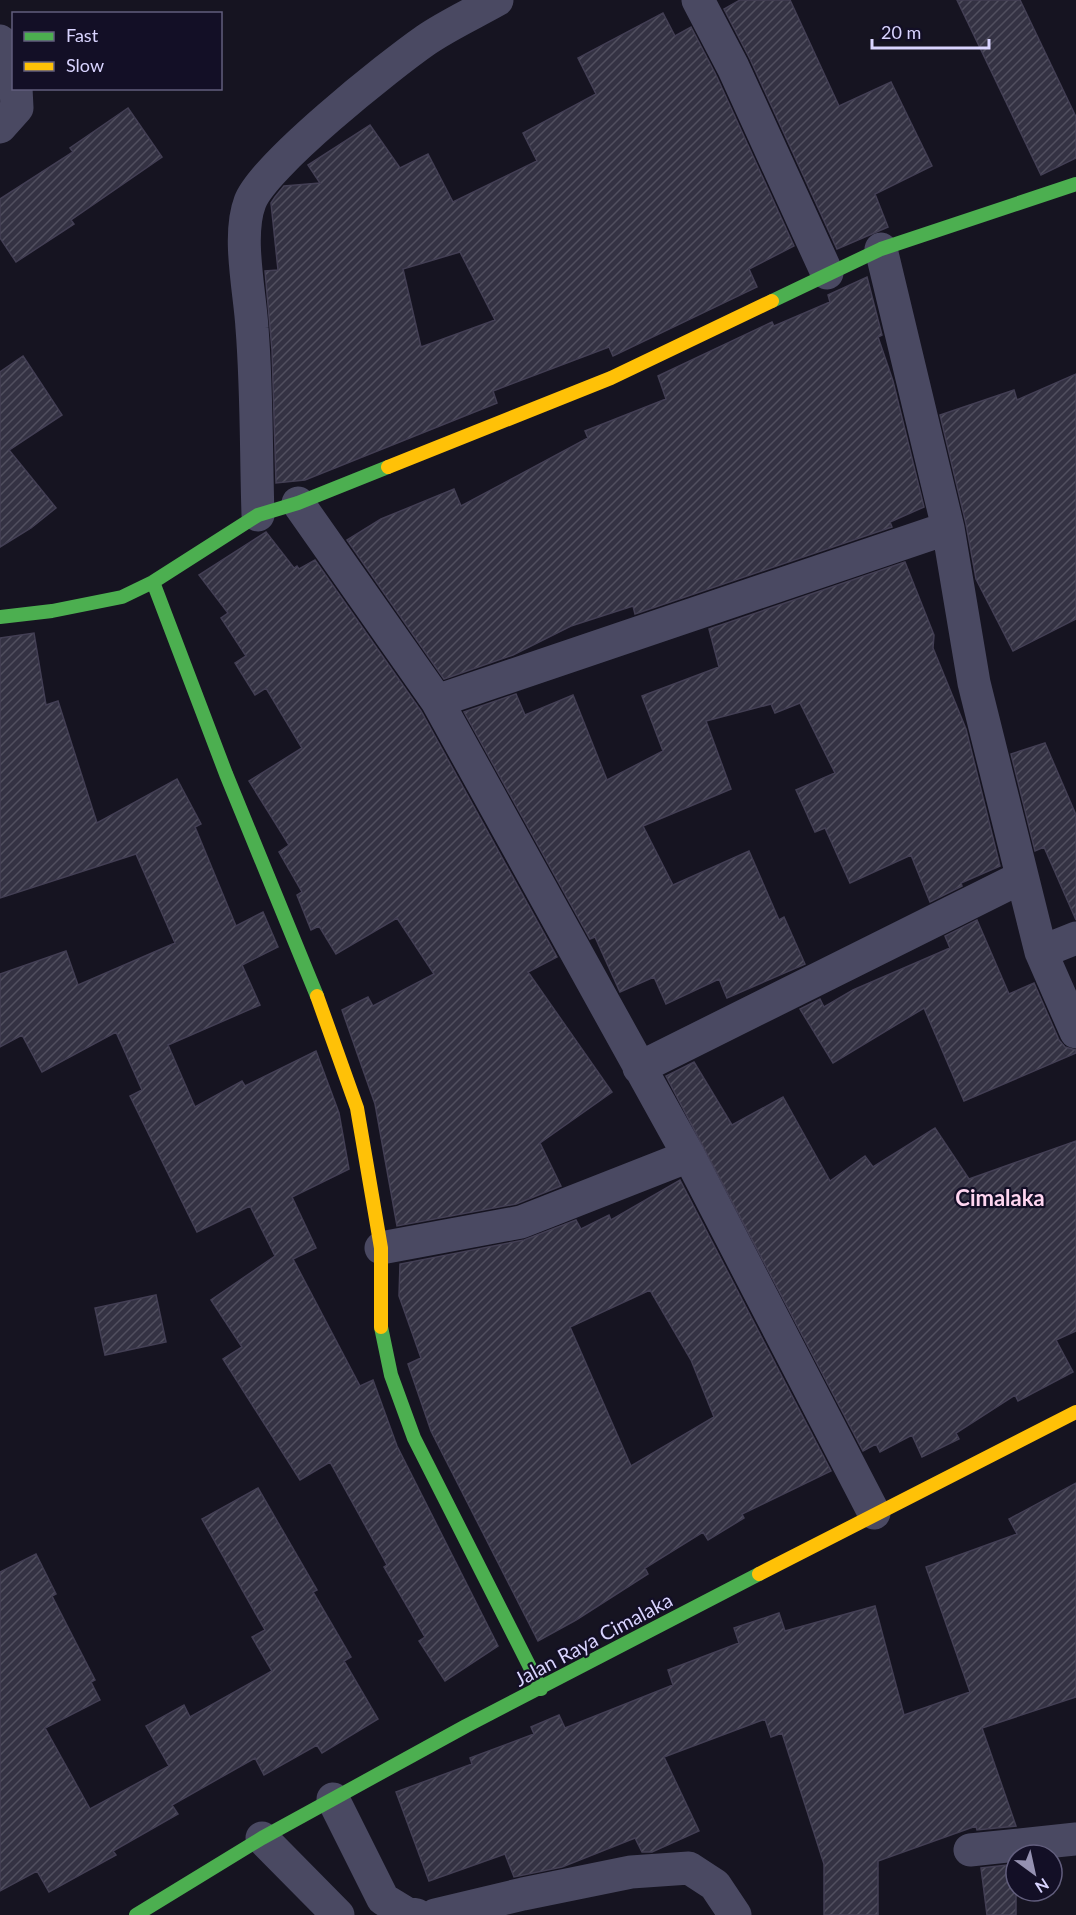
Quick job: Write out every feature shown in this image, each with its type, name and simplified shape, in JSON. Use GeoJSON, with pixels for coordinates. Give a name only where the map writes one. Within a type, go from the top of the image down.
{"type":"FeatureCollection","features":[{"type":"Feature","properties":{"kind":"main road"},"geometry":{"type":"LineString","coordinates":[[0,617],[91,604],[122,597],[153,582],[258,514],[298,503],[611,378],[881,249],[1076,184]]}},
{"type":"Feature","properties":{"kind":"main road"},"geometry":{"type":"LineString","coordinates":[[153,582],[226,774],[333,1037],[357,1108],[381,1248],[381,1319],[391,1376],[428,1467],[541,1689]]}},
{"type":"Feature","properties":{"kind":"main road","name":"Jalan Raya Cimalaka"},"geometry":{"type":"LineString","coordinates":[[136,1915],[261,1838],[465,1726],[541,1689],[874,1513],[1076,1412]]}},
{"type":"Feature","properties":{"kind":"street"},"geometry":{"type":"LineString","coordinates":[[258,514],[252,330],[245,228],[250,202],[259,186],[299,145],[364,89],[426,39],[497,0]]}},
{"type":"Feature","properties":{"kind":"street"},"geometry":{"type":"LineString","coordinates":[[698,0],[733,67],[827,273]]}},
{"type":"Feature","properties":{"kind":"street"},"geometry":{"type":"LineString","coordinates":[[0,41],[12,75]]}},
{"type":"Feature","properties":{"kind":"street"},"geometry":{"type":"LineString","coordinates":[[0,127],[17,108],[16,90]]}},
{"type":"Feature","properties":{"kind":"street"},"geometry":{"type":"LineString","coordinates":[[881,249],[948,528],[974,683],[1022,877],[1041,952],[1076,1032]]}},
{"type":"Feature","properties":{"kind":"street"},"geometry":{"type":"LineString","coordinates":[[298,503],[437,701],[688,1156],[874,1513]]}},
{"type":"Feature","properties":{"kind":"street"},"geometry":{"type":"LineString","coordinates":[[437,701],[948,528]]}},
{"type":"Feature","properties":{"kind":"street"},"geometry":{"type":"LineString","coordinates":[[639,1068],[1022,877]]}},
{"type":"Feature","properties":{"kind":"street"},"geometry":{"type":"LineString","coordinates":[[1041,952],[1076,938]]}},
{"type":"Feature","properties":{"kind":"street"},"geometry":{"type":"LineString","coordinates":[[381,1248],[520,1222],[688,1156]]}},
{"type":"Feature","properties":{"kind":"street"},"geometry":{"type":"LineString","coordinates":[[333,1799],[383,1899],[406,1913],[417,1915]]}},
{"type":"Feature","properties":{"kind":"street"},"geometry":{"type":"LineString","coordinates":[[261,1838],[338,1915]]}},
{"type":"Feature","properties":{"kind":"street"},"geometry":{"type":"LineString","coordinates":[[970,1850],[1076,1839]]}},
{"type":"Feature","properties":{"kind":"street"},"geometry":{"type":"LineString","coordinates":[[435,1915],[631,1872],[689,1868],[715,1885],[735,1915]]}},
{"type":"Feature","properties":{"kind":"building"},"geometry":{"type":"Polygon","coordinates":[[[740,0],[790,0],[839,106],[891,82],[932,166],[875,194],[888,227],[837,249],[750,59],[724,9],[740,0]]]}},
{"type":"Feature","properties":{"kind":"building"},"geometry":{"type":"Polygon","coordinates":[[[957,0],[1020,0],[1076,117],[1076,158],[1041,175],[957,0]]]}},
{"type":"Feature","properties":{"kind":"building"},"geometry":{"type":"Polygon","coordinates":[[[663,13],[675,36],[691,27],[716,75],[794,246],[749,269],[757,287],[613,356],[609,347],[493,391],[497,403],[305,480],[276,483],[272,350],[265,271],[278,270],[271,203],[275,197],[284,186],[320,183],[308,165],[370,125],[400,168],[428,154],[453,202],[537,161],[523,133],[596,94],[578,58],[663,13]],[[460,252],[403,269],[421,347],[495,320],[460,252]]]}},
{"type":"Feature","properties":{"kind":"building"},"geometry":{"type":"Polygon","coordinates":[[[128,108],[162,157],[71,220],[74,224],[16,262],[0,238],[0,199],[73,152],[70,148],[128,108]]]}},
{"type":"Feature","properties":{"kind":"building"},"geometry":{"type":"Polygon","coordinates":[[[867,277],[882,335],[878,337],[893,381],[924,507],[890,522],[892,527],[635,614],[633,606],[571,626],[513,655],[444,679],[347,540],[381,519],[454,489],[461,506],[588,438],[585,431],[666,399],[658,376],[772,322],[774,326],[830,302],[828,295],[867,277]]]}},
{"type":"Feature","properties":{"kind":"building"},"geometry":{"type":"Polygon","coordinates":[[[23,356],[62,415],[9,450],[56,508],[31,528],[0,547],[0,372],[23,356]]]}},
{"type":"Feature","properties":{"kind":"building"},"geometry":{"type":"Polygon","coordinates":[[[1076,374],[1076,619],[1013,651],[976,579],[966,524],[940,415],[1014,390],[1017,400],[1076,374]]]}},
{"type":"Feature","properties":{"kind":"building"},"geometry":{"type":"Polygon","coordinates":[[[266,532],[294,568],[297,566],[299,569],[315,560],[421,711],[557,957],[528,972],[612,1092],[540,1143],[561,1186],[516,1204],[397,1226],[375,1104],[342,1010],[368,997],[373,1006],[434,974],[397,918],[336,954],[319,926],[311,930],[297,895],[302,892],[279,852],[289,845],[249,781],[302,748],[266,688],[255,695],[235,663],[246,656],[221,618],[228,613],[199,575],[266,532]]]}},
{"type":"Feature","properties":{"kind":"building"},"geometry":{"type":"Polygon","coordinates":[[[905,562],[934,635],[933,648],[966,729],[1000,866],[961,883],[962,886],[930,902],[911,855],[850,883],[825,828],[815,832],[796,790],[835,773],[800,703],[775,713],[771,704],[706,721],[731,789],[643,826],[673,885],[749,851],[779,920],[784,917],[805,964],[727,998],[719,979],[666,1004],[654,977],[620,992],[595,937],[590,939],[464,712],[516,694],[525,715],[573,695],[607,780],[663,751],[642,696],[719,667],[709,629],[905,562]]]}},
{"type":"Feature","properties":{"kind":"building"},"geometry":{"type":"Polygon","coordinates":[[[34,633],[46,705],[58,701],[97,823],[177,779],[201,824],[195,827],[236,926],[263,912],[278,947],[242,965],[260,1005],[168,1045],[195,1107],[242,1081],[245,1086],[316,1051],[339,1113],[349,1169],[292,1197],[316,1248],[293,1259],[360,1386],[373,1380],[397,1446],[498,1646],[445,1681],[419,1641],[425,1637],[384,1567],[387,1565],[330,1462],[300,1480],[223,1359],[242,1347],[211,1300],[275,1256],[250,1206],[197,1232],[130,1096],[142,1090],[116,1032],[42,1072],[22,1035],[0,1047],[0,974],[66,951],[78,985],[175,943],[136,854],[0,898],[0,638],[34,633]]]}},
{"type":"Feature","properties":{"kind":"building"},"geometry":{"type":"Polygon","coordinates":[[[1045,743],[1076,815],[1076,920],[1044,847],[1035,851],[1011,754],[1045,743]]]}},
{"type":"Feature","properties":{"kind":"building"},"geometry":{"type":"Polygon","coordinates":[[[977,920],[1009,994],[1034,983],[1059,1040],[1065,1047],[1076,1050],[1076,1053],[964,1101],[924,1008],[833,1063],[800,1009],[820,999],[824,1007],[853,990],[950,948],[945,936],[977,920]]]}},
{"type":"Feature","properties":{"kind":"building"},"geometry":{"type":"Polygon","coordinates":[[[694,1062],[732,1125],[783,1097],[830,1181],[865,1156],[873,1167],[935,1128],[969,1179],[1076,1141],[1076,1331],[1056,1340],[1073,1372],[1018,1401],[1015,1395],[956,1433],[959,1439],[922,1457],[912,1435],[880,1452],[876,1444],[863,1451],[666,1076],[694,1062]]]}},
{"type":"Feature","properties":{"kind":"building"},"geometry":{"type":"Polygon","coordinates":[[[680,1180],[831,1471],[742,1514],[744,1518],[708,1540],[703,1532],[645,1568],[648,1574],[576,1620],[538,1641],[431,1431],[408,1364],[421,1358],[399,1296],[400,1264],[524,1240],[576,1220],[581,1229],[609,1215],[611,1220],[680,1180]],[[650,1290],[570,1327],[631,1466],[714,1417],[691,1360],[650,1290]]]}},
{"type":"Feature","properties":{"kind":"building"},"geometry":{"type":"Polygon","coordinates":[[[156,1295],[166,1342],[105,1355],[95,1308],[156,1295]]]}},
{"type":"Feature","properties":{"kind":"building"},"geometry":{"type":"Polygon","coordinates":[[[1076,1483],[1076,1697],[982,1728],[1016,1826],[977,1830],[976,1826],[878,1861],[878,1915],[824,1915],[824,1864],[782,1733],[771,1737],[765,1719],[664,1757],[699,1831],[652,1852],[642,1852],[635,1838],[562,1867],[514,1877],[505,1854],[429,1881],[396,1792],[472,1764],[470,1758],[534,1734],[531,1727],[559,1715],[565,1728],[673,1685],[668,1670],[739,1643],[734,1628],[779,1613],[785,1631],[875,1606],[904,1715],[970,1692],[926,1567],[1017,1534],[1009,1519],[1076,1483]]]}},
{"type":"Feature","properties":{"kind":"building"},"geometry":{"type":"Polygon","coordinates":[[[258,1488],[317,1590],[313,1592],[351,1657],[344,1661],[378,1719],[322,1753],[317,1745],[264,1775],[255,1758],[172,1805],[178,1814],[113,1851],[116,1855],[49,1892],[37,1871],[0,1891],[0,1572],[36,1554],[56,1594],[52,1596],[95,1680],[91,1682],[100,1700],[45,1728],[90,1809],[169,1766],[146,1726],[184,1705],[190,1717],[272,1671],[252,1637],[265,1630],[202,1519],[258,1488]]]}},
{"type":"Feature","properties":{"kind":"building"},"geometry":{"type":"Polygon","coordinates":[[[1004,1865],[1004,1903],[1016,1903],[1016,1915],[987,1915],[981,1868],[1004,1865]]]}},
{"type":"Feature","properties":{"kind":"traffic: fast"},"geometry":{"type":"LineString","coordinates":[[772,301],[881,249],[1076,184]]}},
{"type":"Feature","properties":{"kind":"traffic: fast"},"geometry":{"type":"LineString","coordinates":[[0,617],[52,611],[122,597],[153,582],[258,515],[298,503],[388,467]]}},
{"type":"Feature","properties":{"kind":"traffic: fast"},"geometry":{"type":"LineString","coordinates":[[153,582],[226,774],[317,996]]}},
{"type":"Feature","properties":{"kind":"traffic: fast"},"geometry":{"type":"LineString","coordinates":[[381,1327],[391,1375],[414,1438],[541,1689]]}},
{"type":"Feature","properties":{"kind":"traffic: fast"},"geometry":{"type":"LineString","coordinates":[[136,1915],[262,1838],[466,1726],[759,1574]]}},
{"type":"Feature","properties":{"kind":"traffic: slow"},"geometry":{"type":"LineString","coordinates":[[388,467],[611,378],[772,301]]}},
{"type":"Feature","properties":{"kind":"traffic: slow"},"geometry":{"type":"LineString","coordinates":[[317,996],[357,1108],[381,1248],[381,1327]]}},
{"type":"Feature","properties":{"kind":"traffic: slow"},"geometry":{"type":"LineString","coordinates":[[759,1574],[1076,1412]]}},
{"type":"Feature","properties":{"kind":"district","name":"Cimalaka"},"geometry":{"type":"Point","coordinates":[1000,1197]}}]}
